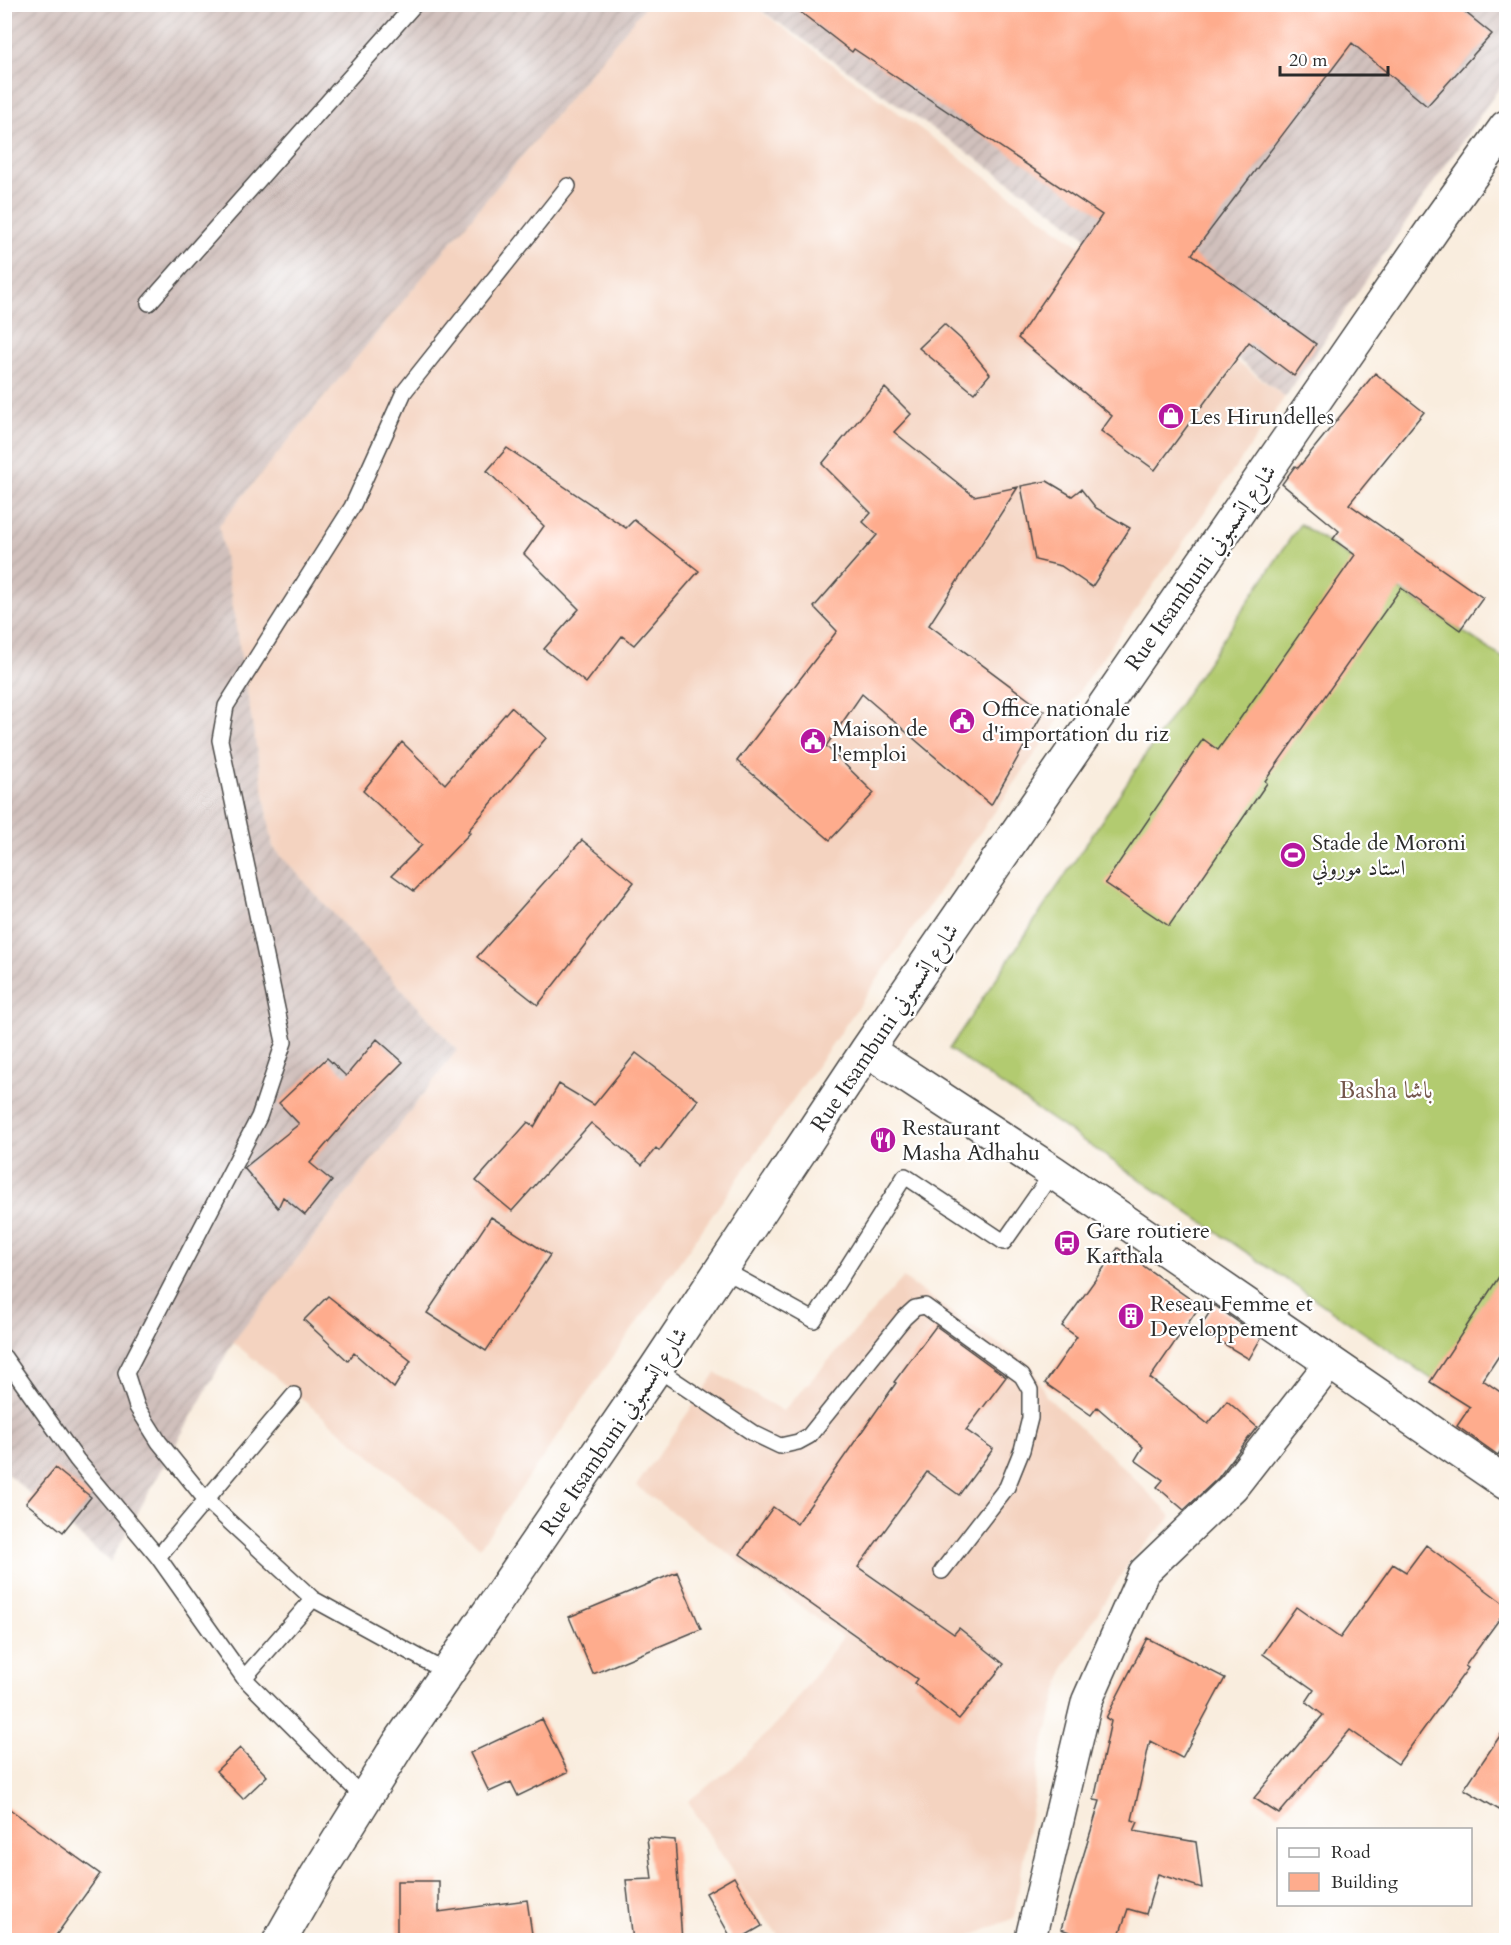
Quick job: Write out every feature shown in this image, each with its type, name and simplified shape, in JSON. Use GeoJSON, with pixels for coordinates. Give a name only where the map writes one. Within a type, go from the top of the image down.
{"type":"FeatureCollection","features":[{"type":"Feature","properties":{"kind":"main road","name":"Rue Itsambuni شارع إتسمبوني"},"geometry":{"type":"LineString","coordinates":[[280,1941],[317,1875],[398,1745],[656,1368],[867,1050],[1433,229],[1506,127]]}},
{"type":"Feature","properties":{"kind":"main road"},"geometry":{"type":"LineString","coordinates":[[867,1050],[1053,1172],[1506,1484]]}},
{"type":"Feature","properties":{"kind":"street"},"geometry":{"type":"LineString","coordinates":[[1030,1941],[1087,1701],[1144,1572],[1233,1487],[1330,1363]]}},
{"type":"Feature","properties":{"kind":"lane"},"geometry":{"type":"LineString","coordinates":[[149,303],[415,4]]}},
{"type":"Feature","properties":{"kind":"lane"},"geometry":{"type":"LineString","coordinates":[[448,1673],[313,1599],[206,1500],[159,1442],[137,1407],[126,1372],[259,1117],[284,1042],[220,740],[226,706],[352,507],[404,392],[568,186]]}},
{"type":"Feature","properties":{"kind":"lane"},"geometry":{"type":"LineString","coordinates":[[722,1269],[814,1320],[905,1176],[1004,1242],[1053,1172]]}},
{"type":"Feature","properties":{"kind":"lane"},"geometry":{"type":"LineString","coordinates":[[656,1368],[753,1433],[780,1446],[798,1442],[809,1436],[904,1318],[915,1308],[925,1306],[935,1313],[1022,1376],[1030,1390],[1030,1418],[1022,1450],[1007,1487],[942,1571]]}},
{"type":"Feature","properties":{"kind":"lane"},"geometry":{"type":"LineString","coordinates":[[4,1357],[77,1460],[158,1557],[244,1678],[365,1799]]}},
{"type":"Feature","properties":{"kind":"lane"},"geometry":{"type":"LineString","coordinates":[[158,1557],[294,1395]]}},
{"type":"Feature","properties":{"kind":"lane"},"geometry":{"type":"LineString","coordinates":[[244,1678],[313,1599]]}},
{"type":"Feature","properties":{"kind":"shaded area"},"geometry":{"type":"Polygon","coordinates":[[[5,5],[646,5],[219,525],[273,847],[457,1050],[233,1342],[110,1562],[5,1472],[5,5]]]}},
{"type":"Feature","properties":{"kind":"shaded area"},"geometry":{"type":"Polygon","coordinates":[[[646,5],[752,5],[1285,397],[480,1547],[233,1342],[457,1050],[273,847],[219,525],[646,5]]]}},
{"type":"Feature","properties":{"kind":"shaded area"},"geometry":{"type":"Polygon","coordinates":[[[753,5],[1506,5],[1506,78],[1285,397],[1054,212],[753,5]]]}},
{"type":"Feature","properties":{"kind":"shaded area"},"geometry":{"type":"Polygon","coordinates":[[[903,1278],[1031,1365],[1046,1396],[1124,1468],[1172,1517],[1131,1559],[1065,1666],[1039,1761],[1014,1918],[962,1940],[782,1940],[746,1894],[688,1801],[733,1767],[783,1717],[843,1637],[636,1486],[716,1373],[783,1411],[903,1278]]]}},
{"type":"Feature","properties":{"kind":"green space","name":"Stade de Moroni استاد موروني"},"geometry":{"type":"Polygon","coordinates":[[[1300,524],[1506,660],[1506,1268],[1433,1380],[949,1049],[1300,524]]]}},
{"type":"Feature","properties":{"kind":"building"},"geometry":{"type":"Polygon","coordinates":[[[790,4],[1455,4],[1492,34],[1427,106],[1352,43],[1192,254],[1316,344],[1294,376],[1249,342],[1155,470],[1101,431],[1112,416],[1018,338],[1102,215],[854,49],[852,52],[790,4]]]}},
{"type":"Feature","properties":{"kind":"building"},"geometry":{"type":"Polygon","coordinates":[[[944,324],[963,341],[990,374],[974,393],[919,348],[944,324]]]}},
{"type":"Feature","properties":{"kind":"building"},"geometry":{"type":"Polygon","coordinates":[[[1375,373],[1424,412],[1349,504],[1483,598],[1460,630],[1401,588],[1265,781],[1267,783],[1169,926],[1105,883],[1203,739],[1218,750],[1355,555],[1333,539],[1339,531],[1282,484],[1295,466],[1298,468],[1375,373]]]}},
{"type":"Feature","properties":{"kind":"building"},"geometry":{"type":"Polygon","coordinates":[[[885,388],[911,414],[894,432],[974,496],[1018,487],[929,625],[1044,711],[991,805],[862,694],[826,746],[874,793],[830,840],[737,761],[837,631],[814,607],[877,535],[863,522],[871,513],[822,464],[885,388]]]}},
{"type":"Feature","properties":{"kind":"building"},"geometry":{"type":"Polygon","coordinates":[[[507,448],[626,528],[634,520],[699,571],[634,645],[622,636],[586,683],[544,649],[579,609],[524,554],[544,526],[487,471],[507,448]]]}},
{"type":"Feature","properties":{"kind":"building"},"geometry":{"type":"Polygon","coordinates":[[[1047,481],[1072,496],[1081,489],[1096,508],[1130,528],[1092,587],[1061,566],[1035,560],[1021,486],[1047,481]]]}},
{"type":"Feature","properties":{"kind":"building"},"geometry":{"type":"Polygon","coordinates":[[[511,707],[546,738],[468,831],[470,833],[414,891],[392,875],[422,845],[363,791],[402,742],[445,784],[511,707]]]}},
{"type":"Feature","properties":{"kind":"building"},"geometry":{"type":"Polygon","coordinates":[[[582,840],[634,882],[538,1005],[477,957],[582,840]]]}},
{"type":"Feature","properties":{"kind":"building"},"geometry":{"type":"Polygon","coordinates":[[[377,1039],[403,1062],[360,1105],[310,1163],[332,1181],[305,1215],[283,1197],[278,1208],[244,1168],[299,1124],[279,1103],[327,1058],[346,1076],[377,1039]]]}},
{"type":"Feature","properties":{"kind":"building"},"geometry":{"type":"Polygon","coordinates":[[[636,1053],[698,1100],[659,1151],[656,1148],[642,1165],[591,1123],[512,1211],[476,1181],[528,1122],[534,1127],[559,1084],[594,1105],[636,1053]]]}},
{"type":"Feature","properties":{"kind":"building"},"geometry":{"type":"Polygon","coordinates":[[[491,1217],[550,1255],[486,1351],[427,1313],[491,1217]]]}},
{"type":"Feature","properties":{"kind":"building"},"geometry":{"type":"Polygon","coordinates":[[[1118,1248],[1200,1306],[1150,1378],[1208,1424],[1227,1401],[1257,1427],[1218,1478],[1184,1510],[1157,1487],[1163,1480],[1135,1460],[1143,1447],[1097,1407],[1091,1415],[1045,1383],[1077,1337],[1062,1326],[1118,1248]]]}},
{"type":"Feature","properties":{"kind":"building"},"geometry":{"type":"Polygon","coordinates":[[[1506,1266],[1506,1345],[1483,1380],[1506,1396],[1506,1442],[1498,1455],[1457,1426],[1470,1407],[1430,1382],[1506,1266]]]}},
{"type":"Feature","properties":{"kind":"building"},"geometry":{"type":"Polygon","coordinates":[[[328,1296],[411,1361],[394,1388],[354,1353],[348,1361],[304,1320],[328,1296]]]}},
{"type":"Feature","properties":{"kind":"building"},"geometry":{"type":"Polygon","coordinates":[[[1214,1305],[1261,1338],[1249,1359],[1199,1329],[1214,1305]]]}},
{"type":"Feature","properties":{"kind":"building"},"geometry":{"type":"Polygon","coordinates":[[[936,1326],[1006,1377],[966,1430],[993,1449],[959,1495],[927,1472],[858,1567],[954,1634],[959,1628],[1004,1664],[959,1719],[914,1683],[917,1679],[740,1554],[773,1507],[797,1524],[896,1383],[894,1382],[936,1326]]]}},
{"type":"Feature","properties":{"kind":"building"},"geometry":{"type":"Polygon","coordinates":[[[55,1468],[91,1497],[63,1532],[26,1503],[55,1468]]]}},
{"type":"Feature","properties":{"kind":"building"},"geometry":{"type":"Polygon","coordinates":[[[1426,1545],[1506,1605],[1506,1610],[1465,1666],[1468,1668],[1398,1764],[1350,1730],[1279,1814],[1254,1798],[1323,1715],[1306,1702],[1314,1690],[1263,1654],[1296,1607],[1340,1638],[1393,1564],[1406,1572],[1426,1545]]]}},
{"type":"Feature","properties":{"kind":"building"},"geometry":{"type":"Polygon","coordinates":[[[677,1572],[701,1629],[593,1674],[569,1617],[677,1572]]]}},
{"type":"Feature","properties":{"kind":"building"},"geometry":{"type":"Polygon","coordinates":[[[1147,1638],[1225,1678],[1182,1758],[1150,1741],[1132,1820],[1138,1822],[1134,1831],[1196,1842],[1202,1888],[1158,1874],[1146,1914],[1128,1909],[1117,1941],[1094,1941],[1061,1929],[1100,1801],[1094,1800],[1111,1721],[1106,1718],[1147,1638]]]}},
{"type":"Feature","properties":{"kind":"building"},"geometry":{"type":"Polygon","coordinates":[[[542,1719],[568,1772],[518,1796],[511,1782],[489,1792],[470,1753],[542,1719]]]}},
{"type":"Feature","properties":{"kind":"building"},"geometry":{"type":"Polygon","coordinates":[[[1506,1727],[1506,1814],[1464,1789],[1506,1727]]]}},
{"type":"Feature","properties":{"kind":"building"},"geometry":{"type":"Polygon","coordinates":[[[240,1748],[267,1776],[243,1799],[216,1771],[240,1748]]]}},
{"type":"Feature","properties":{"kind":"building"},"geometry":{"type":"Polygon","coordinates":[[[4,1805],[100,1874],[52,1941],[4,1941],[4,1805]]]}},
{"type":"Feature","properties":{"kind":"building"},"geometry":{"type":"Polygon","coordinates":[[[647,1838],[675,1840],[682,1941],[633,1941],[626,1880],[652,1879],[647,1838]]]}},
{"type":"Feature","properties":{"kind":"building"},"geometry":{"type":"Polygon","coordinates":[[[734,1877],[762,1926],[736,1941],[733,1941],[706,1893],[734,1877]]]}},
{"type":"Feature","properties":{"kind":"building"},"geometry":{"type":"Polygon","coordinates":[[[397,1881],[439,1881],[439,1912],[527,1900],[533,1941],[397,1941],[397,1881]]]}},
{"type":"Feature","properties":{"kind":"place","name":"Les Hirundelles"},"geometry":{"type":"Point","coordinates":[1171,416]}},
{"type":"Feature","properties":{"kind":"place","name":"Office nationale d'importation du riz"},"geometry":{"type":"Point","coordinates":[962,721]}},
{"type":"Feature","properties":{"kind":"place","name":"Maison de l'emploi"},"geometry":{"type":"Point","coordinates":[813,741]}},
{"type":"Feature","properties":{"kind":"place","name":"Stade de Moroni استاد موروني"},"geometry":{"type":"Point","coordinates":[1293,855]}},
{"type":"Feature","properties":{"kind":"place","name":"Restaurant Masha Adhahu"},"geometry":{"type":"Point","coordinates":[883,1140]}},
{"type":"Feature","properties":{"kind":"place","name":"Gare routiere Karthala"},"geometry":{"type":"Point","coordinates":[1067,1243]}},
{"type":"Feature","properties":{"kind":"place","name":"Reseau Femme et Developpement"},"geometry":{"type":"Point","coordinates":[1131,1316]}},
{"type":"Feature","properties":{"kind":"district","name":"Basha باشا"},"geometry":{"type":"Point","coordinates":[1386,1090]}}]}
